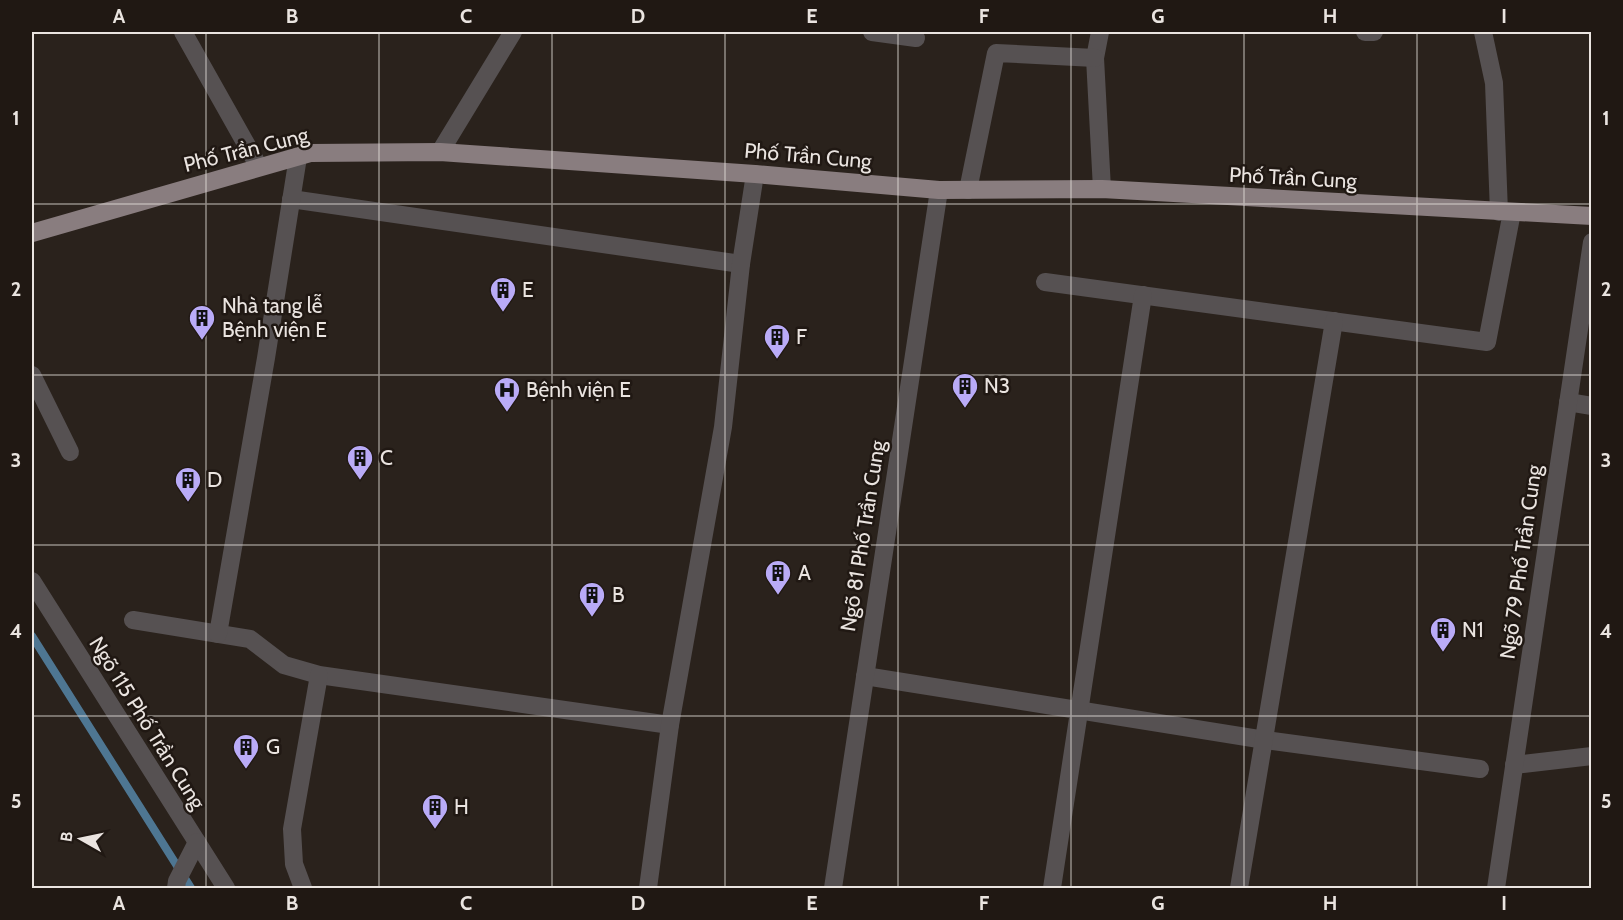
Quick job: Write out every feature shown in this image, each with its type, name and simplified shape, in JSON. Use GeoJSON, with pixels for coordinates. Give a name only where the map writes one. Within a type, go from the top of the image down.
{"type":"FeatureCollection","features":[{"type":"Feature","properties":{"kind":"main road","name":"Phố Trần Cung"},"geometry":{"type":"LineString","coordinates":[[32,233],[310,153],[440,152],[755,174],[939,190],[1102,189],[1592,216]]}},
{"type":"Feature","properties":{"kind":"street"},"geometry":{"type":"LineString","coordinates":[[183,32],[259,167]]}},
{"type":"Feature","properties":{"kind":"street"},"geometry":{"type":"LineString","coordinates":[[440,152],[513,32]]}},
{"type":"Feature","properties":{"kind":"street"},"geometry":{"type":"LineString","coordinates":[[872,32],[916,38]]}},
{"type":"Feature","properties":{"kind":"street"},"geometry":{"type":"LineString","coordinates":[[1100,32],[1095,58],[1102,189]]}},
{"type":"Feature","properties":{"kind":"street"},"geometry":{"type":"LineString","coordinates":[[1365,32],[1374,32]]}},
{"type":"Feature","properties":{"kind":"street"},"geometry":{"type":"LineString","coordinates":[[1045,282],[1487,342],[1505,212],[1494,83],[1483,32]]}},
{"type":"Feature","properties":{"kind":"street"},"geometry":{"type":"LineString","coordinates":[[968,190],[996,53],[1095,58]]}},
{"type":"Feature","properties":{"kind":"street"},"geometry":{"type":"LineString","coordinates":[[218,634],[298,157]]}},
{"type":"Feature","properties":{"kind":"street"},"geometry":{"type":"LineString","coordinates":[[648,888],[670,725],[723,427],[741,264],[755,174]]}},
{"type":"Feature","properties":{"kind":"street","name":"Ngõ 81 Phố Trần Cung"},"geometry":{"type":"LineString","coordinates":[[833,888],[939,190]]}},
{"type":"Feature","properties":{"kind":"street"},"geometry":{"type":"LineString","coordinates":[[291,199],[741,264]]}},
{"type":"Feature","properties":{"kind":"street","name":"Ngõ 79 Phố Trần Cung"},"geometry":{"type":"LineString","coordinates":[[1496,888],[1592,242]]}},
{"type":"Feature","properties":{"kind":"street"},"geometry":{"type":"LineString","coordinates":[[1052,888],[1143,296]]}},
{"type":"Feature","properties":{"kind":"street"},"geometry":{"type":"LineString","coordinates":[[1239,888],[1334,321]]}},
{"type":"Feature","properties":{"kind":"street"},"geometry":{"type":"LineString","coordinates":[[32,375],[70,452]]}},
{"type":"Feature","properties":{"kind":"street"},"geometry":{"type":"LineString","coordinates":[[1568,402],[1592,406]]}},
{"type":"Feature","properties":{"kind":"street","name":"Ngõ 115 Phố Trần Cung"},"geometry":{"type":"LineString","coordinates":[[32,581],[226,888]]}},
{"type":"Feature","properties":{"kind":"street"},"geometry":{"type":"LineString","coordinates":[[133,620],[250,639],[284,665],[319,675],[670,725]]}},
{"type":"Feature","properties":{"kind":"street"},"geometry":{"type":"LineString","coordinates":[[303,888],[294,864],[292,830],[319,675]]}},
{"type":"Feature","properties":{"kind":"street"},"geometry":{"type":"LineString","coordinates":[[865,676],[1265,741],[1480,769]]}},
{"type":"Feature","properties":{"kind":"street"},"geometry":{"type":"LineString","coordinates":[[1514,765],[1592,756]]}},
{"type":"Feature","properties":{"kind":"street"},"geometry":{"type":"LineString","coordinates":[[177,885],[196,843]]}},
{"type":"Feature","properties":{"kind":"waterway"},"geometry":{"type":"LineString","coordinates":[[32,636],[191,888]]}},
{"type":"Feature","properties":{"kind":"place","name":"E"},"geometry":{"type":"Point","coordinates":[503,313]}},
{"type":"Feature","properties":{"kind":"place","name":"Nhà tang lễ Bệnh viện E"},"geometry":{"type":"Point","coordinates":[202,341]}},
{"type":"Feature","properties":{"kind":"place","name":"F"},"geometry":{"type":"Point","coordinates":[777,360]}},
{"type":"Feature","properties":{"kind":"place","name":"N3"},"geometry":{"type":"Point","coordinates":[965,409]}},
{"type":"Feature","properties":{"kind":"place","name":"Bệnh viện E"},"geometry":{"type":"Point","coordinates":[507,413]}},
{"type":"Feature","properties":{"kind":"place","name":"C"},"geometry":{"type":"Point","coordinates":[360,481]}},
{"type":"Feature","properties":{"kind":"place","name":"D"},"geometry":{"type":"Point","coordinates":[188,503]}},
{"type":"Feature","properties":{"kind":"place","name":"A"},"geometry":{"type":"Point","coordinates":[778,596]}},
{"type":"Feature","properties":{"kind":"place","name":"B"},"geometry":{"type":"Point","coordinates":[592,618]}},
{"type":"Feature","properties":{"kind":"place","name":"N1"},"geometry":{"type":"Point","coordinates":[1443,653]}},
{"type":"Feature","properties":{"kind":"place","name":"G"},"geometry":{"type":"Point","coordinates":[246,770]}},
{"type":"Feature","properties":{"kind":"place","name":"H"},"geometry":{"type":"Point","coordinates":[435,830]}}]}
